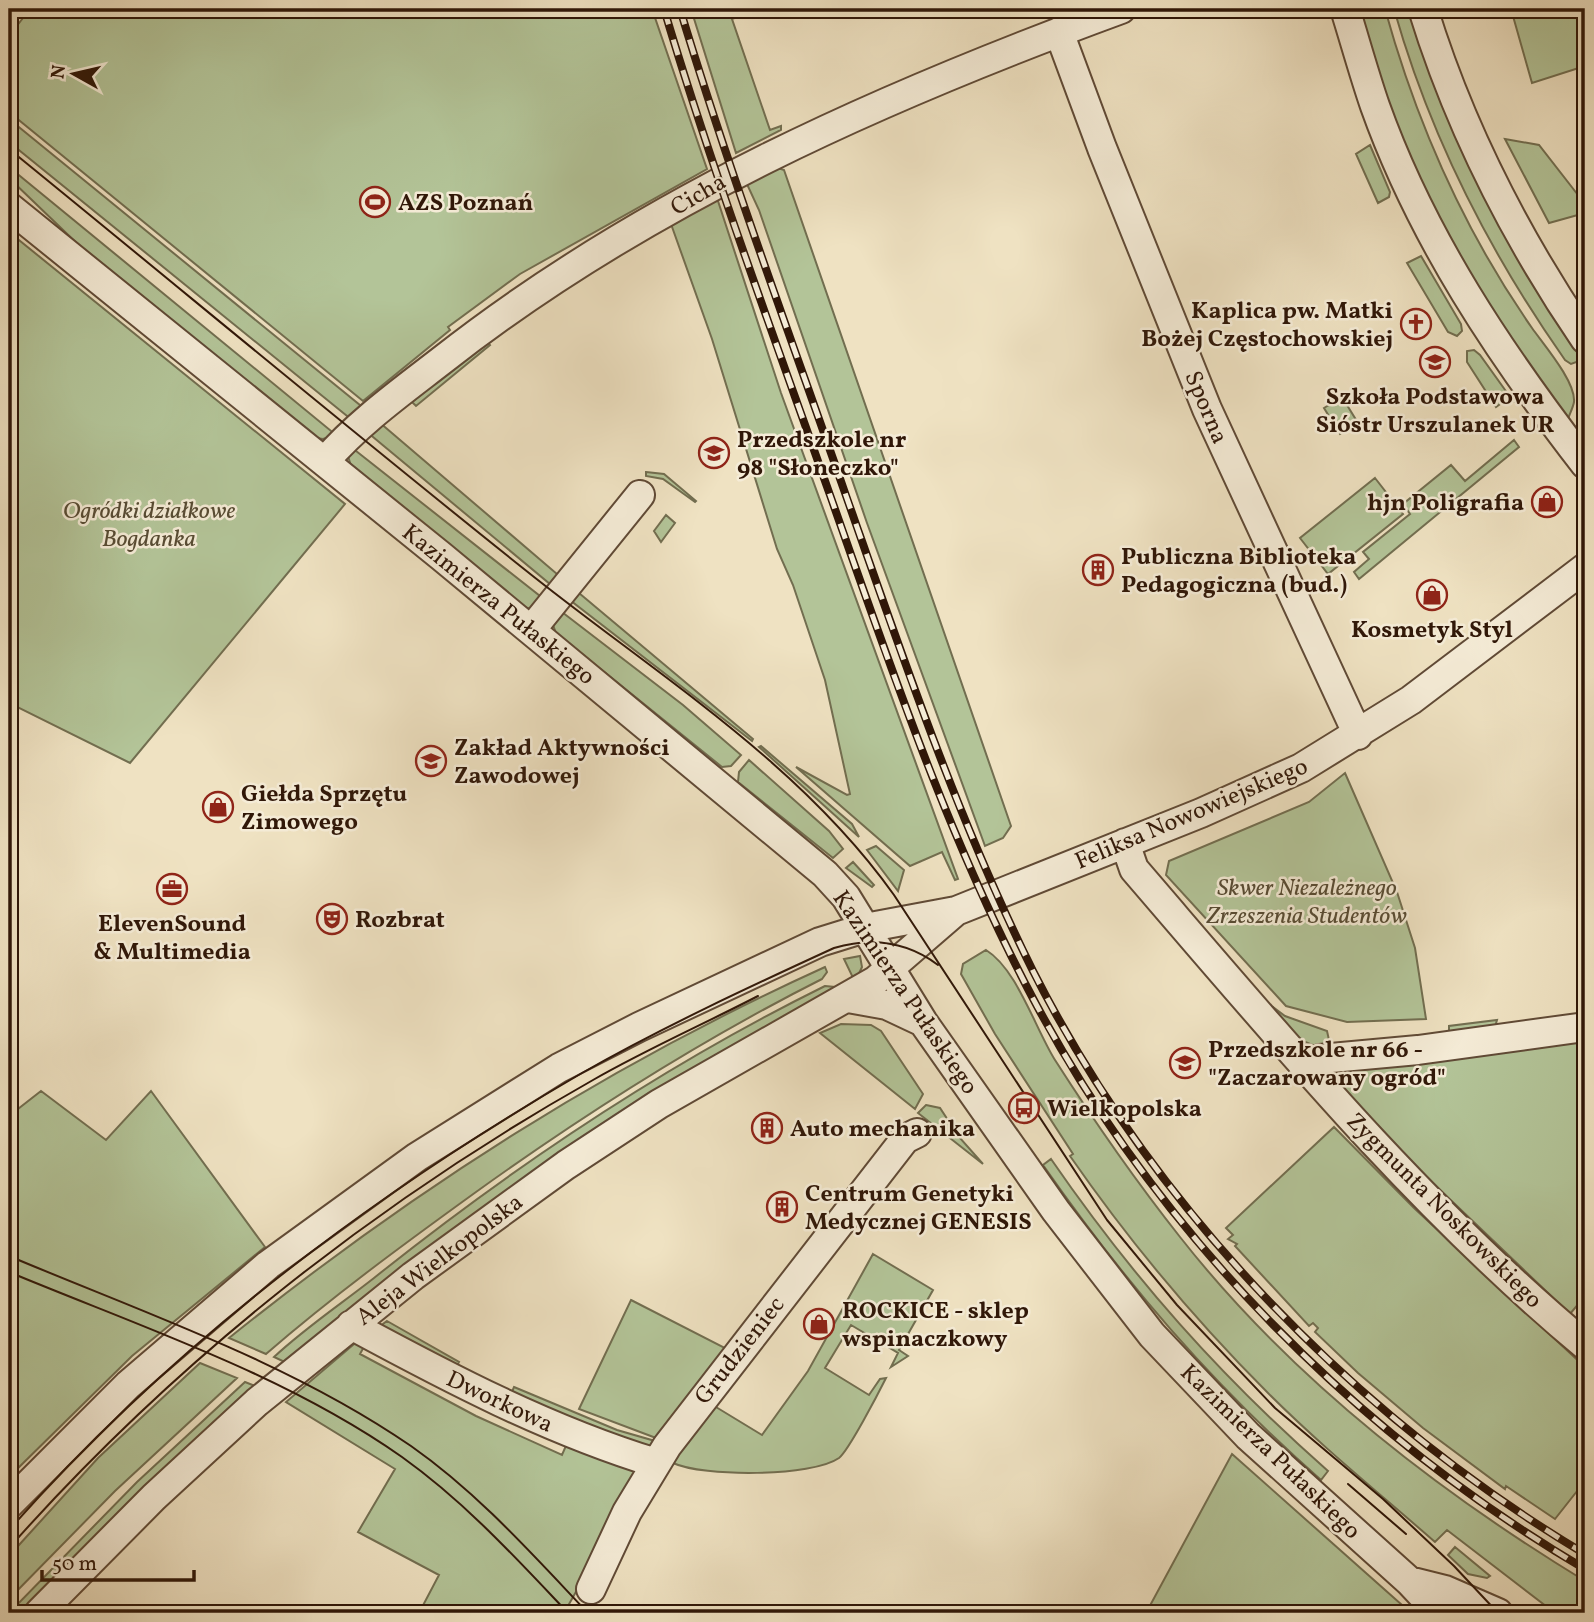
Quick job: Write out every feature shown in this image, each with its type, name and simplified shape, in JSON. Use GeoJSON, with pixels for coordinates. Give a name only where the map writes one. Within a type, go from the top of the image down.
{"type":"FeatureCollection","features":[{"type":"Feature","properties":{"kind":"street","name":"Cicha"},"geometry":{"type":"LineString","coordinates":[[325,461],[374,413],[505,310],[700,191],[777,150],[976,64],[1121,9]]}},
{"type":"Feature","properties":{"kind":"street"},"geometry":{"type":"LineString","coordinates":[[1345,9],[1375,106],[1421,213],[1483,323],[1575,439],[1585,464]]}},
{"type":"Feature","properties":{"kind":"street"},"geometry":{"type":"LineString","coordinates":[[1423,9],[1475,148],[1508,215],[1557,298],[1585,339]]}},
{"type":"Feature","properties":{"kind":"street","name":"Sporna"},"geometry":{"type":"LineString","coordinates":[[1059,32],[1102,148],[1207,409],[1358,735]]}},
{"type":"Feature","properties":{"kind":"street","name":"Kazimierza Pułaskiego"},"geometry":{"type":"LineString","coordinates":[[9,207],[325,461],[825,874],[846,897],[923,1022],[1056,1211],[1152,1335],[1248,1436],[1409,1581],[1439,1613]]}},
{"type":"Feature","properties":{"kind":"street"},"geometry":{"type":"LineString","coordinates":[[1557,298],[1585,313]]}},
{"type":"Feature","properties":{"kind":"street"},"geometry":{"type":"LineString","coordinates":[[531,630],[640,495]]}},
{"type":"Feature","properties":{"kind":"street","name":"Feliksa Nowowiejskiego"},"geometry":{"type":"LineString","coordinates":[[1550,594],[1585,545]]}},
{"type":"Feature","properties":{"kind":"street","name":"Feliksa Nowowiejskiego"},"geometry":{"type":"LineString","coordinates":[[865,928],[956,911],[1248,794],[1301,768],[1411,700],[1585,568]]}},
{"type":"Feature","properties":{"kind":"street","name":"Zygmunta Noskowskiego"},"geometry":{"type":"LineString","coordinates":[[1125,843],[1134,869],[1303,1066],[1425,1195],[1553,1318],[1585,1345]]}},
{"type":"Feature","properties":{"kind":"street","name":"Feliksa Nowowiejskiego"},"geometry":{"type":"LineString","coordinates":[[889,969],[956,911]]}},
{"type":"Feature","properties":{"kind":"street"},"geometry":{"type":"LineString","coordinates":[[9,1504],[115,1397],[195,1326],[278,1257],[417,1157],[536,1082],[605,1044],[793,953],[865,928]]}},
{"type":"Feature","properties":{"kind":"street","name":"Aleja Wielkopolska"},"geometry":{"type":"LineString","coordinates":[[39,1613],[189,1465],[351,1325],[472,1232],[628,1124],[737,1058],[848,998],[889,969]]}},
{"type":"Feature","properties":{"kind":"street"},"geometry":{"type":"LineString","coordinates":[[848,998],[887,1005],[923,1022]]}},
{"type":"Feature","properties":{"kind":"street"},"geometry":{"type":"LineString","coordinates":[[1303,1066],[1321,1059],[1418,1050],[1585,1027]]}},
{"type":"Feature","properties":{"kind":"street","name":"Grudzieniec"},"geometry":{"type":"LineString","coordinates":[[591,1589],[627,1512],[656,1463],[700,1400],[905,1139],[917,1133]]}},
{"type":"Feature","properties":{"kind":"street","name":"Dworkowa"},"geometry":{"type":"LineString","coordinates":[[351,1325],[508,1406],[582,1437],[656,1463]]}},
{"type":"Feature","properties":{"kind":"street","name":"Kazimierza Pułaskiego"},"geometry":{"type":"LineString","coordinates":[[1409,1581],[1445,1590],[1498,1613]]}},
{"type":"Feature","properties":{"kind":"green space","name":"AZS Poznań"},"geometry":{"type":"Polygon","coordinates":[[[30,9],[652,9],[707,169],[520,274],[448,327],[450,330],[363,401],[9,112],[9,36],[30,9]]]}},
{"type":"Feature","properties":{"kind":"green space"},"geometry":{"type":"Polygon","coordinates":[[[691,9],[756,9],[732,19],[770,130],[781,126],[781,130],[736,153],[691,9]]]}},
{"type":"Feature","properties":{"kind":"green space"},"geometry":{"type":"Polygon","coordinates":[[[1355,9],[1385,9],[1427,134],[1464,214],[1508,291],[1570,384],[1574,402],[1567,422],[1516,356],[1427,204],[1389,111],[1355,9]]]}},
{"type":"Feature","properties":{"kind":"green space"},"geometry":{"type":"Polygon","coordinates":[[[1394,9],[1412,9],[1541,294],[1585,359],[1571,364],[1565,360],[1487,235],[1464,192],[1425,102],[1394,9]]]}},
{"type":"Feature","properties":{"kind":"green space"},"geometry":{"type":"Polygon","coordinates":[[[1511,9],[1585,10],[1585,66],[1532,83],[1511,9]]]}},
{"type":"Feature","properties":{"kind":"green space"},"geometry":{"type":"Polygon","coordinates":[[[9,119],[366,410],[352,420],[9,142],[9,119]]]}},
{"type":"Feature","properties":{"kind":"green space"},"geometry":{"type":"Polygon","coordinates":[[[1505,139],[1539,145],[1585,204],[1585,213],[1549,223],[1505,139]]]}},
{"type":"Feature","properties":{"kind":"green space"},"geometry":{"type":"Polygon","coordinates":[[[1370,145],[1390,192],[1389,197],[1378,203],[1356,154],[1370,145]]]}},
{"type":"Feature","properties":{"kind":"green space"},"geometry":{"type":"Polygon","coordinates":[[[9,167],[336,435],[316,438],[87,253],[9,178],[9,167]]]}},
{"type":"Feature","properties":{"kind":"green space"},"geometry":{"type":"Polygon","coordinates":[[[778,168],[784,170],[1011,826],[1003,838],[985,846],[867,523],[759,210],[746,182],[778,168]]]}},
{"type":"Feature","properties":{"kind":"green space"},"geometry":{"type":"Polygon","coordinates":[[[717,198],[781,393],[958,879],[955,880],[942,852],[910,866],[796,767],[847,795],[850,794],[825,680],[793,585],[777,549],[712,339],[671,224],[717,198]]]}},
{"type":"Feature","properties":{"kind":"green space","name":"Ogródki działkowe Bogdanka"},"geometry":{"type":"Polygon","coordinates":[[[9,232],[345,504],[130,763],[9,703],[9,232]]]}},
{"type":"Feature","properties":{"kind":"green space"},"geometry":{"type":"Polygon","coordinates":[[[1421,256],[1461,324],[1462,331],[1457,336],[1448,332],[1407,263],[1421,256]]]}},
{"type":"Feature","properties":{"kind":"green space"},"geometry":{"type":"Polygon","coordinates":[[[487,341],[490,345],[416,406],[412,402],[487,341]]]}},
{"type":"Feature","properties":{"kind":"green space"},"geometry":{"type":"Polygon","coordinates":[[[1474,350],[1513,401],[1507,399],[1496,407],[1467,362],[1467,351],[1474,350]]]}},
{"type":"Feature","properties":{"kind":"green space"},"geometry":{"type":"Polygon","coordinates":[[[1342,397],[1358,423],[1340,434],[1324,408],[1342,397]]]}},
{"type":"Feature","properties":{"kind":"green space"},"geometry":{"type":"Polygon","coordinates":[[[379,422],[564,580],[556,589],[367,432],[379,422]]]}},
{"type":"Feature","properties":{"kind":"green space"},"geometry":{"type":"Polygon","coordinates":[[[1514,440],[1519,447],[1359,579],[1354,572],[1369,559],[1363,552],[1410,514],[1403,504],[1451,465],[1465,481],[1514,440]]]}},
{"type":"Feature","properties":{"kind":"green space"},"geometry":{"type":"Polygon","coordinates":[[[351,447],[545,600],[531,609],[524,607],[351,466],[348,456],[351,447]]]}},
{"type":"Feature","properties":{"kind":"green space"},"geometry":{"type":"Polygon","coordinates":[[[646,472],[664,474],[696,501],[663,479],[646,476],[646,472]]]}},
{"type":"Feature","properties":{"kind":"green space"},"geometry":{"type":"Polygon","coordinates":[[[1375,478],[1403,514],[1328,574],[1300,538],[1375,478]]]}},
{"type":"Feature","properties":{"kind":"green space"},"geometry":{"type":"Polygon","coordinates":[[[666,515],[675,523],[661,542],[654,531],[666,515]]]}},
{"type":"Feature","properties":{"kind":"green space"},"geometry":{"type":"Polygon","coordinates":[[[573,588],[753,739],[752,741],[566,597],[573,588]]]}},
{"type":"Feature","properties":{"kind":"green space"},"geometry":{"type":"Polygon","coordinates":[[[558,609],[683,705],[741,755],[731,766],[722,767],[556,633],[553,625],[558,609]]]}},
{"type":"Feature","properties":{"kind":"green space"},"geometry":{"type":"Polygon","coordinates":[[[759,747],[852,824],[859,837],[759,747]]]}},
{"type":"Feature","properties":{"kind":"green space"},"geometry":{"type":"Polygon","coordinates":[[[749,760],[829,831],[843,849],[833,858],[738,782],[739,772],[749,760]]]}},
{"type":"Feature","properties":{"kind":"green space","name":"Skwer Niezależnego Zrzeszenia Studentów"},"geometry":{"type":"Polygon","coordinates":[[[1345,773],[1397,892],[1415,948],[1426,1019],[1347,1022],[1286,1006],[1166,875],[1169,861],[1309,802],[1345,773]]]}},
{"type":"Feature","properties":{"kind":"green space"},"geometry":{"type":"Polygon","coordinates":[[[876,846],[904,870],[898,891],[867,850],[876,846]]]}},
{"type":"Feature","properties":{"kind":"green space"},"geometry":{"type":"Polygon","coordinates":[[[853,862],[874,885],[872,887],[846,868],[853,862]]]}},
{"type":"Feature","properties":{"kind":"green space"},"geometry":{"type":"Polygon","coordinates":[[[986,950],[1007,971],[1055,1060],[1115,1150],[1180,1237],[1223,1288],[1268,1337],[1367,1427],[1473,1508],[1585,1581],[1585,1613],[1555,1613],[1447,1530],[1435,1542],[1309,1432],[1215,1337],[1164,1279],[1092,1188],[995,1034],[961,974],[963,964],[986,950]]]}},
{"type":"Feature","properties":{"kind":"green space"},"geometry":{"type":"Polygon","coordinates":[[[860,956],[862,967],[855,982],[844,959],[860,956]]]}},
{"type":"Feature","properties":{"kind":"green space"},"geometry":{"type":"Polygon","coordinates":[[[825,967],[827,972],[822,979],[688,1052],[517,1163],[369,1271],[266,1354],[229,1338],[370,1231],[515,1133],[666,1046],[825,967]]]}},
{"type":"Feature","properties":{"kind":"green space"},"geometry":{"type":"Polygon","coordinates":[[[825,986],[835,987],[837,993],[289,1364],[274,1357],[427,1237],[536,1157],[707,1049],[825,986]]]}},
{"type":"Feature","properties":{"kind":"green space"},"geometry":{"type":"Polygon","coordinates":[[[1273,1007],[1285,1016],[1327,1031],[1331,1049],[1311,1045],[1296,1036],[1269,1010],[1273,1007]]]}},
{"type":"Feature","properties":{"kind":"green space"},"geometry":{"type":"Polygon","coordinates":[[[1497,1020],[1495,1027],[1449,1033],[1449,1026],[1497,1020]]]}},
{"type":"Feature","properties":{"kind":"green space"},"geometry":{"type":"Polygon","coordinates":[[[841,1024],[871,1025],[881,1031],[923,1094],[915,1109],[820,1033],[841,1024]]]}},
{"type":"Feature","properties":{"kind":"green space"},"geometry":{"type":"Polygon","coordinates":[[[1585,1034],[1585,1296],[1570,1314],[1415,1166],[1338,1087],[1347,1066],[1585,1034]]]}},
{"type":"Feature","properties":{"kind":"green space"},"geometry":{"type":"Polygon","coordinates":[[[41,1091],[106,1140],[151,1091],[265,1247],[132,1356],[9,1477],[9,1116],[41,1091]]]}},
{"type":"Feature","properties":{"kind":"green space"},"geometry":{"type":"Polygon","coordinates":[[[926,1105],[940,1108],[959,1137],[983,1164],[918,1113],[926,1105]]]}},
{"type":"Feature","properties":{"kind":"green space"},"geometry":{"type":"Polygon","coordinates":[[[1334,1127],[1414,1208],[1585,1367],[1585,1481],[1555,1519],[1506,1486],[1505,1489],[1423,1428],[1358,1373],[1315,1332],[1318,1328],[1313,1323],[1309,1326],[1235,1246],[1237,1244],[1228,1239],[1233,1235],[1226,1228],[1334,1127]]]}},
{"type":"Feature","properties":{"kind":"green space"},"geometry":{"type":"Polygon","coordinates":[[[1051,1159],[1082,1203],[1179,1324],[1250,1398],[1328,1471],[1321,1480],[1243,1407],[1139,1292],[1043,1165],[1051,1159]]]}},
{"type":"Feature","properties":{"kind":"green space"},"geometry":{"type":"Polygon","coordinates":[[[873,1254],[933,1290],[899,1350],[908,1356],[891,1367],[898,1353],[851,1325],[825,1368],[869,1395],[880,1379],[886,1378],[844,1453],[825,1464],[783,1472],[732,1473],[688,1468],[673,1463],[711,1404],[762,1435],[808,1371],[873,1254]]]}},
{"type":"Feature","properties":{"kind":"green space"},"geometry":{"type":"Polygon","coordinates":[[[631,1300],[725,1348],[656,1438],[579,1409],[631,1300]]]}},
{"type":"Feature","properties":{"kind":"green space"},"geometry":{"type":"Polygon","coordinates":[[[387,1321],[459,1362],[453,1373],[379,1327],[387,1321]]]}},
{"type":"Feature","properties":{"kind":"green space"},"geometry":{"type":"Polygon","coordinates":[[[360,1339],[366,1343],[360,1354],[476,1416],[562,1455],[568,1441],[634,1468],[636,1473],[599,1551],[564,1613],[419,1613],[439,1575],[358,1532],[395,1469],[286,1402],[360,1339]]]}},
{"type":"Feature","properties":{"kind":"green space"},"geometry":{"type":"Polygon","coordinates":[[[200,1363],[237,1378],[115,1491],[9,1599],[9,1556],[98,1458],[200,1363]]]}},
{"type":"Feature","properties":{"kind":"green space"},"geometry":{"type":"Polygon","coordinates":[[[245,1382],[260,1388],[26,1613],[9,1613],[137,1482],[245,1382]]]}},
{"type":"Feature","properties":{"kind":"green space"},"geometry":{"type":"Polygon","coordinates":[[[514,1387],[617,1430],[655,1441],[650,1451],[511,1394],[514,1387]]]}},
{"type":"Feature","properties":{"kind":"green space"},"geometry":{"type":"Polygon","coordinates":[[[1232,1454],[1411,1613],[1146,1613],[1232,1454]]]}},
{"type":"Feature","properties":{"kind":"green space"},"geometry":{"type":"Polygon","coordinates":[[[1455,1547],[1490,1576],[1487,1578],[1468,1574],[1448,1555],[1455,1547]]]}},
{"type":"Feature","properties":{"kind":"tram line"},"geometry":{"type":"LineString","coordinates":[[9,149],[524,569],[721,720],[814,802],[856,846],[894,895],[1107,1220],[1177,1305],[1275,1408],[1383,1499],[1454,1566],[1498,1613]]}},
{"type":"Feature","properties":{"kind":"tram line"},"geometry":{"type":"LineString","coordinates":[[9,1530],[71,1463],[137,1398],[206,1337],[350,1223],[503,1120],[644,1040],[834,948],[862,943],[888,943],[914,951],[938,965]]}},
{"type":"Feature","properties":{"kind":"tram line"},"geometry":{"type":"LineString","coordinates":[[9,1548],[73,1479],[209,1350],[356,1233],[433,1179],[593,1080],[758,996]]}},
{"type":"Feature","properties":{"kind":"tram line"},"geometry":{"type":"LineString","coordinates":[[9,1256],[215,1341],[316,1389],[364,1416],[411,1446],[459,1484],[504,1525],[588,1613]]}},
{"type":"Feature","properties":{"kind":"tram line"},"geometry":{"type":"LineString","coordinates":[[9,1272],[261,1376],[357,1427],[402,1457],[447,1493],[489,1531],[568,1613]]}},
{"type":"Feature","properties":{"kind":"tram line"},"geometry":{"type":"LineString","coordinates":[[1348,1484],[1406,1534]]}},
{"type":"Feature","properties":{"kind":"railway"},"geometry":{"type":"LineString","coordinates":[[664,9],[744,253],[876,625],[949,819],[1006,945],[1037,1006],[1087,1091],[1144,1173],[1206,1251],[1273,1325],[1345,1394],[1422,1458],[1502,1516],[1585,1569]]}},
{"type":"Feature","properties":{"kind":"railway"},"geometry":{"type":"LineString","coordinates":[[680,9],[759,250],[931,733],[1005,912],[1033,971],[1082,1059],[1138,1144],[1200,1224],[1268,1301],[1342,1372],[1419,1439],[1500,1499],[1585,1554]]}},
{"type":"Feature","properties":{"kind":"place","name":"AZS Poznań"},"geometry":{"type":"Point","coordinates":[375,202]}},
{"type":"Feature","properties":{"kind":"place","name":"Kaplica pw. Matki Bożej Częstochowskiej"},"geometry":{"type":"Point","coordinates":[1416,324]}},
{"type":"Feature","properties":{"kind":"place","name":"Szkoła Podstawowa Sióstr Urszulanek UR"},"geometry":{"type":"Point","coordinates":[1435,362]}},
{"type":"Feature","properties":{"kind":"place","name":"Przedszkole nr 98 \"Słoneczko\""},"geometry":{"type":"Point","coordinates":[714,453]}},
{"type":"Feature","properties":{"kind":"place","name":"hjn Poligrafia"},"geometry":{"type":"Point","coordinates":[1547,502]}},
{"type":"Feature","properties":{"kind":"place","name":"Publiczna Biblioteka Pedagogiczna (bud.)"},"geometry":{"type":"Point","coordinates":[1098,570]}},
{"type":"Feature","properties":{"kind":"place","name":"Kosmetyk Styl"},"geometry":{"type":"Point","coordinates":[1432,595]}},
{"type":"Feature","properties":{"kind":"place","name":"Zakład Aktywności Zawodowej"},"geometry":{"type":"Point","coordinates":[431,761]}},
{"type":"Feature","properties":{"kind":"place","name":"Giełda Sprzętu Zimowego"},"geometry":{"type":"Point","coordinates":[218,807]}},
{"type":"Feature","properties":{"kind":"place","name":"ElevenSound & Multimedia"},"geometry":{"type":"Point","coordinates":[172,889]}},
{"type":"Feature","properties":{"kind":"place","name":"Rozbrat"},"geometry":{"type":"Point","coordinates":[332,919]}},
{"type":"Feature","properties":{"kind":"place","name":"Przedszkole nr 66 - \"Zaczarowany ogród\""},"geometry":{"type":"Point","coordinates":[1185,1063]}},
{"type":"Feature","properties":{"kind":"place","name":"Wielkopolska"},"geometry":{"type":"Point","coordinates":[1024,1108]}},
{"type":"Feature","properties":{"kind":"place","name":"Auto mechanika"},"geometry":{"type":"Point","coordinates":[767,1128]}},
{"type":"Feature","properties":{"kind":"place","name":"Centrum Genetyki Medycznej GENESIS"},"geometry":{"type":"Point","coordinates":[782,1207]}},
{"type":"Feature","properties":{"kind":"place","name":"ROCKICE - sklep wspinaczkowy"},"geometry":{"type":"Point","coordinates":[819,1324]}}]}
